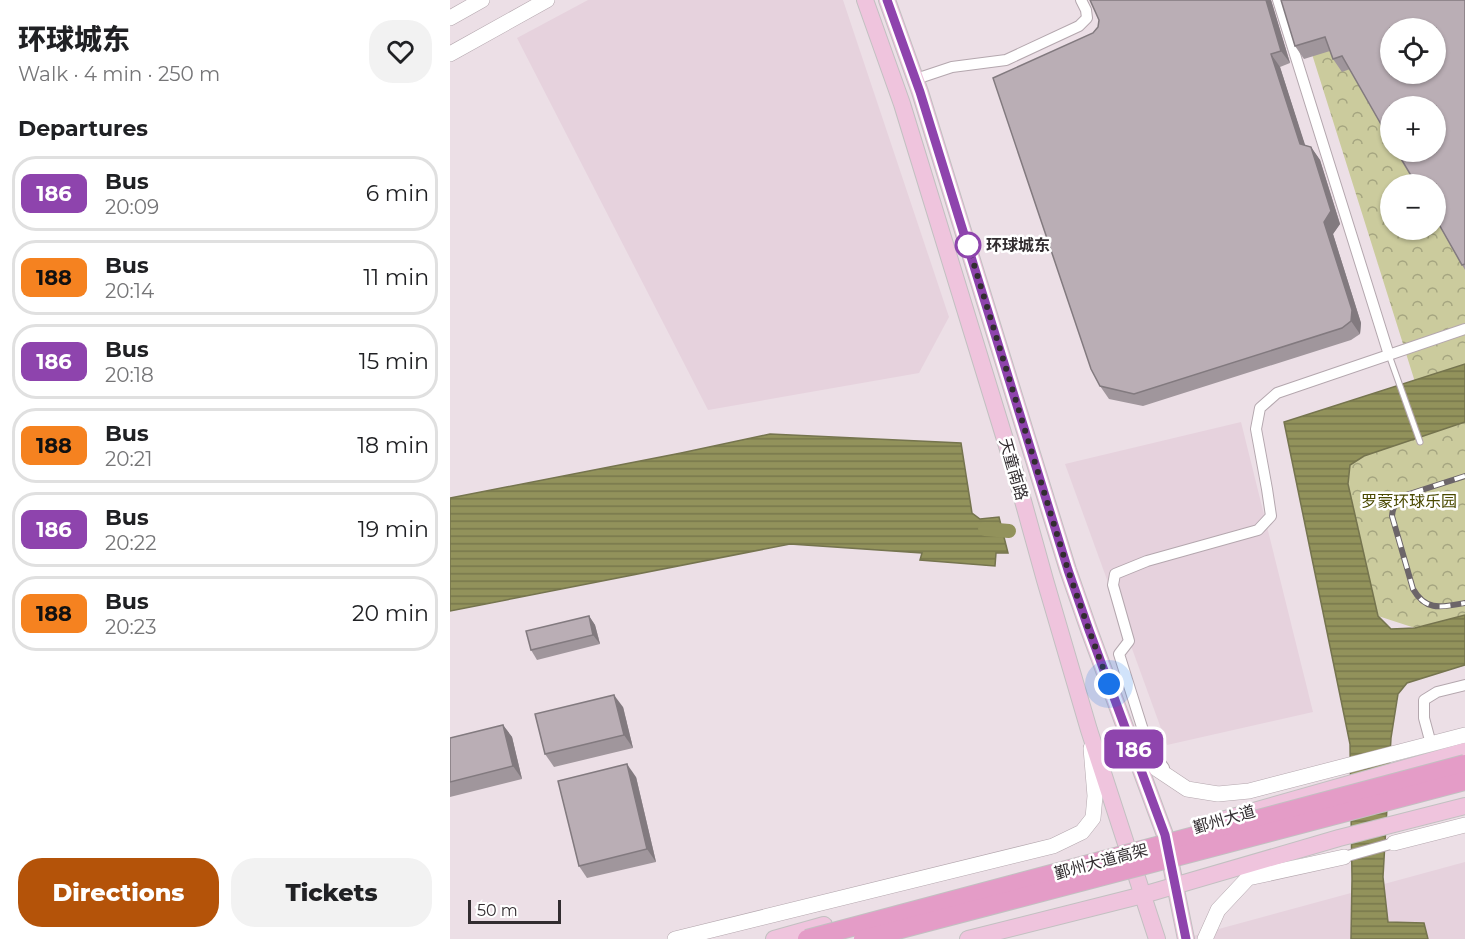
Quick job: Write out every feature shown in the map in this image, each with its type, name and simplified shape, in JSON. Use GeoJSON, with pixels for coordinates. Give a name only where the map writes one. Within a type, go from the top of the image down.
{"type":"FeatureCollection","features":[{"type":"Feature","properties":{"kind":"highway","name":"鄞州大道高架"},"geometry":{"type":"LineString","coordinates":[[807,939],[1465,764]]}},
{"type":"Feature","properties":{"kind":"highway","name":"鄞州大道高架"},"geometry":{"type":"LineString","coordinates":[[863,939],[1465,780]]}},
{"type":"Feature","properties":{"kind":"main road","name":"天童南路"},"geometry":{"type":"LineString","coordinates":[[865,0],[902,104],[1015,472],[1089,730],[1157,939]]}},
{"type":"Feature","properties":{"kind":"main road"},"geometry":{"type":"LineString","coordinates":[[887,0],[916,79],[1068,570],[1165,835],[1186,939]]}},
{"type":"Feature","properties":{"kind":"main road","name":"鄞州大道"},"geometry":{"type":"LineString","coordinates":[[774,939],[1332,789],[1399,761],[1465,751]]}},
{"type":"Feature","properties":{"kind":"main road"},"geometry":{"type":"LineString","coordinates":[[968,939],[1143,895],[1339,838],[1465,806]]}},
{"type":"Feature","properties":{"kind":"street"},"geometry":{"type":"LineString","coordinates":[[450,18],[482,0]]}},
{"type":"Feature","properties":{"kind":"street"},"geometry":{"type":"LineString","coordinates":[[450,54],[546,0]]}},
{"type":"Feature","properties":{"kind":"street"},"geometry":{"type":"LineString","coordinates":[[916,79],[952,67],[1006,60],[1079,26],[1087,18],[1081,0]]}},
{"type":"Feature","properties":{"kind":"street"},"geometry":{"type":"LineString","coordinates":[[1278,0],[1389,355]]}},
{"type":"Feature","properties":{"kind":"street"},"geometry":{"type":"LineString","coordinates":[[1171,778],[1148,746],[1119,654],[1130,640],[1113,585],[1115,574],[1147,561],[1258,530],[1270,516],[1256,429],[1260,408],[1277,393],[1465,329]]}},
{"type":"Feature","properties":{"kind":"street"},"geometry":{"type":"LineString","coordinates":[[1431,744],[1424,718],[1424,700],[1437,692],[1465,685]]}},
{"type":"Feature","properties":{"kind":"street"},"geometry":{"type":"LineString","coordinates":[[1123,720],[1132,745],[1157,769],[1186,789],[1218,794],[1250,791],[1341,768],[1399,761],[1431,744],[1465,735]]}},
{"type":"Feature","properties":{"kind":"street"},"geometry":{"type":"LineString","coordinates":[[675,939],[1053,846],[1082,832],[1093,818],[1095,796],[1089,730]]}},
{"type":"Feature","properties":{"kind":"street"},"geometry":{"type":"LineString","coordinates":[[1205,939],[1218,910],[1248,878],[1465,825]]}},
{"type":"Feature","properties":{"kind":"lane"},"geometry":{"type":"LineString","coordinates":[[1389,355],[1420,442]]}},
{"type":"Feature","properties":{"kind":"shaded area"},"geometry":{"type":"Polygon","coordinates":[[[588,0],[843,0],[949,317],[919,373],[708,410],[517,38],[588,0]]]}},
{"type":"Feature","properties":{"kind":"shaded area"},"geometry":{"type":"Polygon","coordinates":[[[1465,364],[1465,422],[1364,456],[1350,465],[1348,484],[1378,616],[1391,629],[1415,628],[1465,615],[1465,665],[1407,683],[1398,694],[1391,738],[1383,877],[1388,922],[1424,923],[1428,939],[1351,939],[1350,744],[1284,422],[1465,364]]]}},
{"type":"Feature","properties":{"kind":"shaded area"},"geometry":{"type":"Polygon","coordinates":[[[1241,422],[1313,712],[1167,745],[1065,464],[1241,422]]]}},
{"type":"Feature","properties":{"kind":"shaded area"},"geometry":{"type":"Polygon","coordinates":[[[770,434],[961,443],[972,513],[980,519],[999,517],[1008,553],[996,553],[995,566],[920,560],[922,553],[790,544],[450,611],[450,498],[770,434]]]}},
{"type":"Feature","properties":{"kind":"shaded area"},"geometry":{"type":"Polygon","coordinates":[[[1465,862],[1465,939],[1182,939],[1465,862]]]}},
{"type":"Feature","properties":{"kind":"green space","name":"罗蒙环球乐园"},"geometry":{"type":"Polygon","coordinates":[[[1295,0],[1465,0],[1465,615],[1415,628],[1378,616],[1348,484],[1350,465],[1364,456],[1431,433],[1295,0]]]}},
{"type":"Feature","properties":{"kind":"building"},"geometry":{"type":"Polygon","coordinates":[[[1090,0],[1266,0],[1281,51],[1271,54],[1300,144],[1311,147],[1331,211],[1324,222],[1352,310],[1351,321],[1342,328],[1134,394],[1100,386],[1091,369],[993,78],[1093,33],[1098,27],[1099,20],[1090,0]]]}},
{"type":"Feature","properties":{"kind":"building"},"geometry":{"type":"Polygon","coordinates":[[[1281,0],[1465,0],[1465,264],[1462,265],[1446,237],[1446,174],[1410,174],[1403,162],[1446,162],[1446,96],[1380,96],[1380,122],[1342,56],[1333,59],[1325,37],[1295,46],[1281,0]]]}},
{"type":"Feature","properties":{"kind":"building"},"geometry":{"type":"Polygon","coordinates":[[[589,616],[593,635],[531,650],[526,631],[589,616]]]}},
{"type":"Feature","properties":{"kind":"building"},"geometry":{"type":"Polygon","coordinates":[[[614,695],[624,735],[545,754],[535,714],[614,695]]]}},
{"type":"Feature","properties":{"kind":"building"},"geometry":{"type":"Polygon","coordinates":[[[503,725],[513,766],[450,782],[450,738],[503,725]]]}},
{"type":"Feature","properties":{"kind":"building"},"geometry":{"type":"Polygon","coordinates":[[[627,764],[647,849],[579,866],[558,781],[627,764]]]}},
{"type":"Feature","properties":{"kind":"waterway"},"geometry":{"type":"LineString","coordinates":[[985,529],[1009,531]]}},
{"type":"Feature","properties":{"kind":"railway"},"geometry":{"type":"LineString","coordinates":[[1465,476],[1406,495],[1396,503],[1392,516],[1413,589],[1418,596],[1429,605],[1435,606],[1465,603]]}},
{"type":"Feature","properties":{"kind":"bus line","name":"186"},"geometry":{"type":"LineString","coordinates":[[887,0],[920,92],[1068,570],[1165,835],[1186,939]]}},
{"type":"Feature","properties":{"kind":"place","name":"环球城东"},"geometry":{"type":"Point","coordinates":[968,245]}},
{"type":"Feature","properties":{"kind":"route"},"geometry":{"type":"LineString","coordinates":[[968,245],[1068,570],[1109,684]]}}]}
